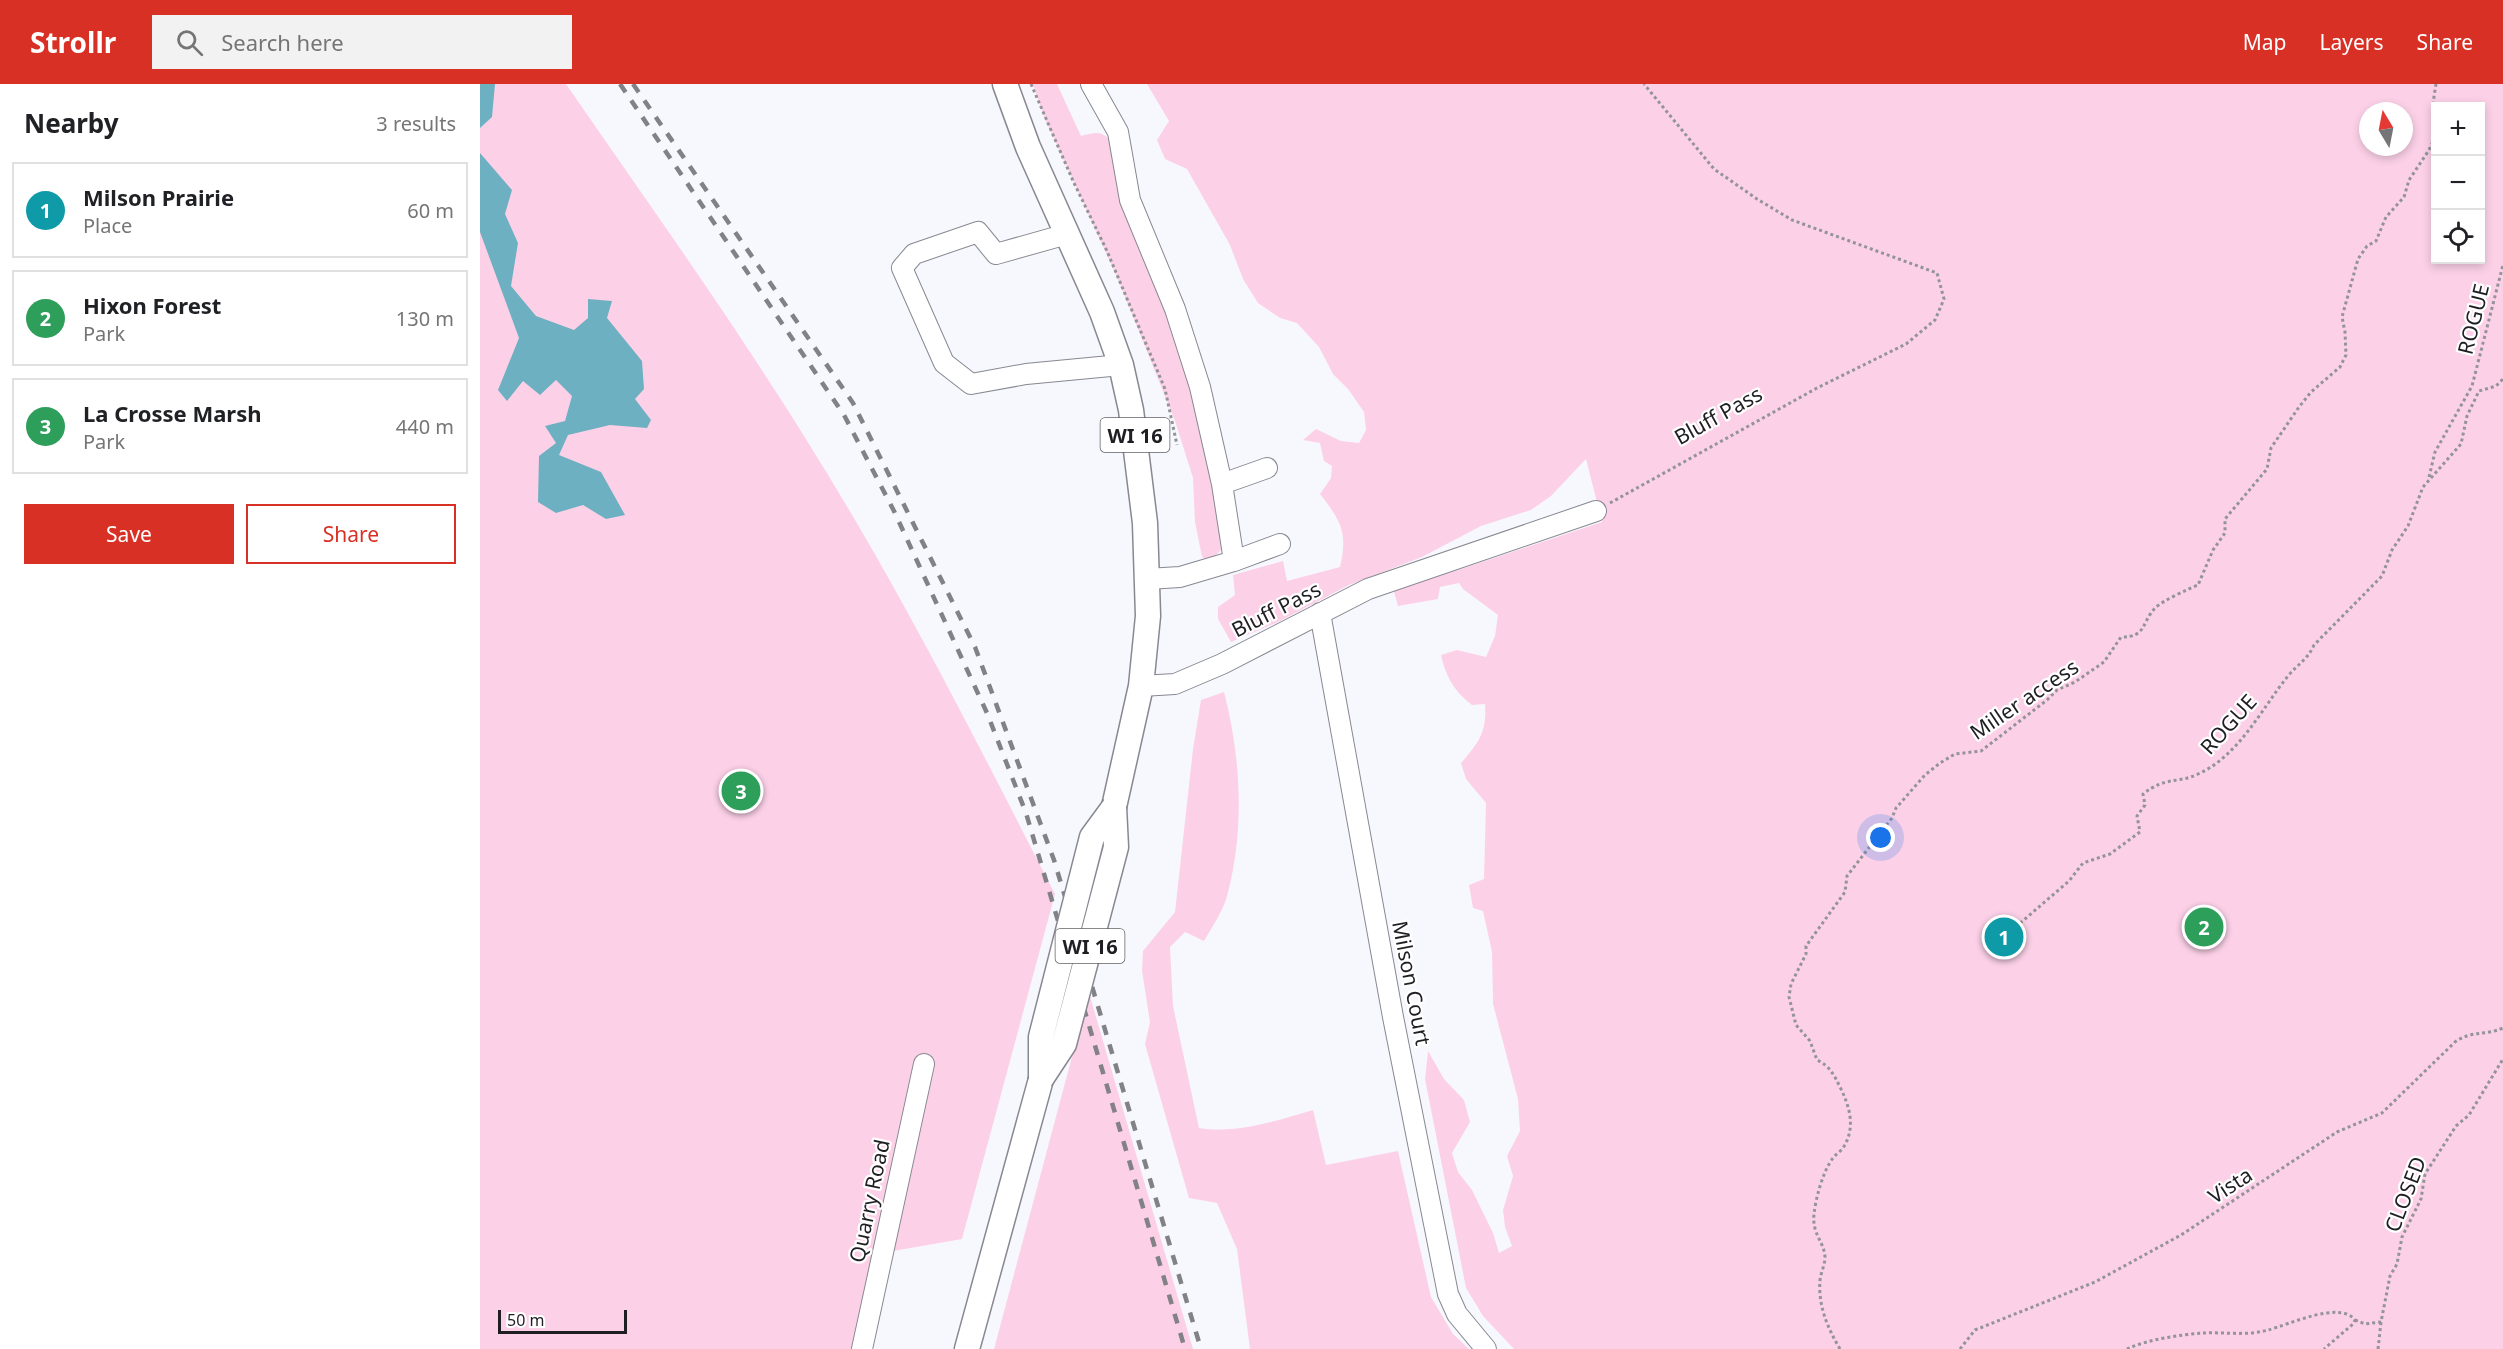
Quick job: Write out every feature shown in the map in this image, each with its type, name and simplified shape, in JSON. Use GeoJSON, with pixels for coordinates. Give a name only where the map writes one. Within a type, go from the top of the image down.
{"type":"FeatureCollection","features":[{"type":"Feature","properties":{"kind":"main road","name":"WI 16"},"geometry":{"type":"LineString","coordinates":[[967,1349],[1041,1079],[1064,1044],[1116,847],[1114,807],[1141,686],[1148,616],[1145,523],[1139,466],[1131,410],[1121,365],[1102,312],[1029,147],[1005,84]]}},
{"type":"Feature","properties":{"kind":"street"},"geometry":{"type":"LineString","coordinates":[[1091,84],[1118,132],[1130,200],[1179,320],[1200,387],[1222,484],[1234,561]]}},
{"type":"Feature","properties":{"kind":"street"},"geometry":{"type":"LineString","coordinates":[[1067,234],[996,254],[978,232],[914,254],[902,268],[944,363],[971,384],[1026,374],[1121,365]]}},
{"type":"Feature","properties":{"kind":"street"},"geometry":{"type":"LineString","coordinates":[[1222,484],[1267,468]]}},
{"type":"Feature","properties":{"kind":"street","name":"Bluff Pass"},"geometry":{"type":"LineString","coordinates":[[1141,686],[1175,684],[1222,664],[1368,589],[1596,511]]}},
{"type":"Feature","properties":{"kind":"street"},"geometry":{"type":"LineString","coordinates":[[1147,579],[1180,577],[1280,544]]}},
{"type":"Feature","properties":{"kind":"street","name":"Milson Court"},"geometry":{"type":"LineString","coordinates":[[1320,614],[1393,1017],[1448,1294],[1457,1314],[1486,1349]]}},
{"type":"Feature","properties":{"kind":"street","name":"Quarry Road"},"geometry":{"type":"LineString","coordinates":[[862,1349],[924,1064]]}},
{"type":"Feature","properties":{"kind":"path"},"geometry":{"type":"LineString","coordinates":[[1031,84],[1074,183],[1107,251],[1161,379],[1177,445]]}},
{"type":"Feature","properties":{"kind":"path","name":"Bluff Pass"},"geometry":{"type":"LineString","coordinates":[[1596,511],[1808,393],[1906,344],[1935,320],[1944,298],[1937,273],[1792,220],[1714,170],[1644,84]]}},
{"type":"Feature","properties":{"kind":"path"},"geometry":{"type":"LineString","coordinates":[[2433,102],[2436,84]]}},
{"type":"Feature","properties":{"kind":"path","name":"Miller access"},"geometry":{"type":"LineString","coordinates":[[1840,1349],[1821,1309],[1820,1281],[1825,1258],[1821,1242],[1815,1234],[1814,1213],[1826,1169],[1834,1156],[1843,1149],[1851,1130],[1851,1117],[1837,1081],[1827,1065],[1817,1060],[1810,1041],[1796,1025],[1792,1011],[1789,997],[1791,984],[1806,954],[1806,946],[1845,892],[1847,876],[1892,818],[1896,808],[1925,775],[1955,754],[1981,751],[2057,690],[2075,682],[2104,662],[2121,637],[2132,637],[2145,628],[2156,607],[2198,585],[2213,550],[2225,533],[2225,519],[2266,469],[2271,448],[2311,392],[2340,367],[2346,355],[2342,317],[2358,259],[2367,246],[2376,241],[2386,217],[2404,197],[2409,180],[2431,146]]}},
{"type":"Feature","properties":{"kind":"path","name":"ROGUE"},"geometry":{"type":"LineString","coordinates":[[2011,931],[2069,881],[2083,863],[2110,854],[2140,832],[2137,816],[2145,805],[2143,794],[2155,785],[2198,775],[2220,760],[2263,711],[2287,677],[2307,659],[2314,645],[2382,576],[2388,558],[2408,526],[2416,502],[2428,479],[2435,452],[2472,386],[2503,265]]}},
{"type":"Feature","properties":{"kind":"path","name":"ROGUE"},"geometry":{"type":"LineString","coordinates":[[2428,479],[2461,444],[2467,416],[2479,391],[2496,386],[2503,379]]}},
{"type":"Feature","properties":{"kind":"path","name":"Vista"},"geometry":{"type":"LineString","coordinates":[[1960,1349],[1975,1329],[2095,1282],[2181,1235],[2337,1132],[2382,1113],[2466,1034],[2485,1034],[2503,1028]]}},
{"type":"Feature","properties":{"kind":"path","name":"CLOSED"},"geometry":{"type":"LineString","coordinates":[[2378,1349],[2390,1276],[2397,1263],[2402,1237],[2421,1199],[2425,1174],[2456,1126],[2469,1115],[2503,1059]]}},
{"type":"Feature","properties":{"kind":"path"},"geometry":{"type":"LineString","coordinates":[[2127,1349],[2137,1344],[2202,1333],[2266,1331],[2319,1315],[2341,1312],[2365,1324],[2381,1322]]}},
{"type":"Feature","properties":{"kind":"path"},"geometry":{"type":"LineString","coordinates":[[2324,1349],[2355,1320]]}},
{"type":"Feature","properties":{"kind":"shaded area"},"geometry":{"type":"Polygon","coordinates":[[[480,84],[566,84],[715,299],[821,464],[882,566],[933,659],[1055,894],[962,1239],[876,1254],[854,1349],[480,1349],[480,84]]]}},
{"type":"Feature","properties":{"kind":"shaded area"},"geometry":{"type":"Polygon","coordinates":[[[1033,84],[1057,84],[1081,136],[1098,133],[1113,143],[1164,294],[1214,460],[1221,550],[1209,562],[1202,557],[1195,522],[1193,478],[1175,421],[1117,277],[1044,117],[1033,84]]]}},
{"type":"Feature","properties":{"kind":"shaded area"},"geometry":{"type":"Polygon","coordinates":[[[1147,84],[2503,84],[2503,1349],[1514,1349],[1483,1316],[1466,1288],[1425,1079],[1428,1051],[1444,1079],[1464,1100],[1470,1122],[1452,1153],[1458,1172],[1472,1190],[1493,1233],[1499,1253],[1512,1246],[1505,1227],[1503,1210],[1513,1176],[1507,1156],[1520,1131],[1518,1099],[1493,1004],[1492,952],[1483,911],[1473,908],[1469,885],[1484,879],[1486,803],[1466,779],[1461,763],[1473,749],[1483,729],[1485,704],[1472,705],[1460,694],[1448,677],[1441,655],[1457,650],[1486,657],[1495,636],[1498,615],[1463,589],[1459,583],[1440,587],[1438,599],[1398,606],[1393,588],[1461,569],[1602,522],[1586,459],[1551,496],[1531,510],[1481,526],[1422,557],[1349,585],[1278,622],[1231,642],[1218,619],[1218,607],[1235,595],[1233,575],[1283,561],[1287,581],[1340,567],[1343,545],[1341,528],[1320,494],[1331,478],[1332,466],[1324,461],[1320,443],[1303,440],[1316,429],[1341,441],[1359,443],[1366,430],[1364,412],[1348,389],[1333,374],[1319,347],[1297,323],[1280,318],[1258,303],[1243,279],[1230,245],[1187,169],[1165,159],[1157,140],[1169,121],[1147,84]]]}},
{"type":"Feature","properties":{"kind":"shaded area"},"geometry":{"type":"Polygon","coordinates":[[[1224,692],[1234,742],[1239,794],[1237,846],[1233,871],[1223,907],[1204,941],[1185,932],[1170,947],[1173,1006],[1199,1128],[1242,1128],[1313,1110],[1326,1165],[1398,1151],[1431,1297],[1453,1334],[1469,1349],[1250,1349],[1237,1249],[1217,1203],[1189,1198],[1145,1044],[1150,1022],[1142,971],[1143,951],[1175,912],[1193,749],[1201,700],[1224,692]]]}},
{"type":"Feature","properties":{"kind":"shaded area"},"geometry":{"type":"Polygon","coordinates":[[[1089,993],[1193,1349],[994,1349],[1089,993]]]}},
{"type":"Feature","properties":{"kind":"water"},"geometry":{"type":"Polygon","coordinates":[[[480,84],[495,84],[492,117],[480,128],[480,84]]]}},
{"type":"Feature","properties":{"kind":"water"},"geometry":{"type":"Polygon","coordinates":[[[480,153],[512,190],[505,214],[518,243],[511,286],[536,316],[574,330],[588,318],[588,299],[612,301],[607,318],[642,361],[644,389],[635,399],[651,420],[647,428],[610,425],[568,435],[559,455],[601,472],[625,515],[606,519],[583,505],[556,513],[538,502],[539,456],[556,443],[545,426],[565,421],[572,396],[556,380],[540,395],[523,381],[507,401],[498,390],[519,338],[480,232],[480,153]]]}},
{"type":"Feature","properties":{"kind":"railway"},"geometry":{"type":"LineString","coordinates":[[620,84],[844,415],[894,511],[987,713],[1026,813],[1185,1349]]}},
{"type":"Feature","properties":{"kind":"railway"},"geometry":{"type":"LineString","coordinates":[[633,84],[853,403],[975,647],[1054,860],[1201,1349]]}},
{"type":"Feature","properties":{"kind":"place","name":"La Crosse Marsh"},"geometry":{"type":"Point","coordinates":[741,791]}},
{"type":"Feature","properties":{"kind":"place","name":"Hixon Forest"},"geometry":{"type":"Point","coordinates":[2204,927]}},
{"type":"Feature","properties":{"kind":"place","name":"Milson Prairie"},"geometry":{"type":"Point","coordinates":[2004,937]}}]}
